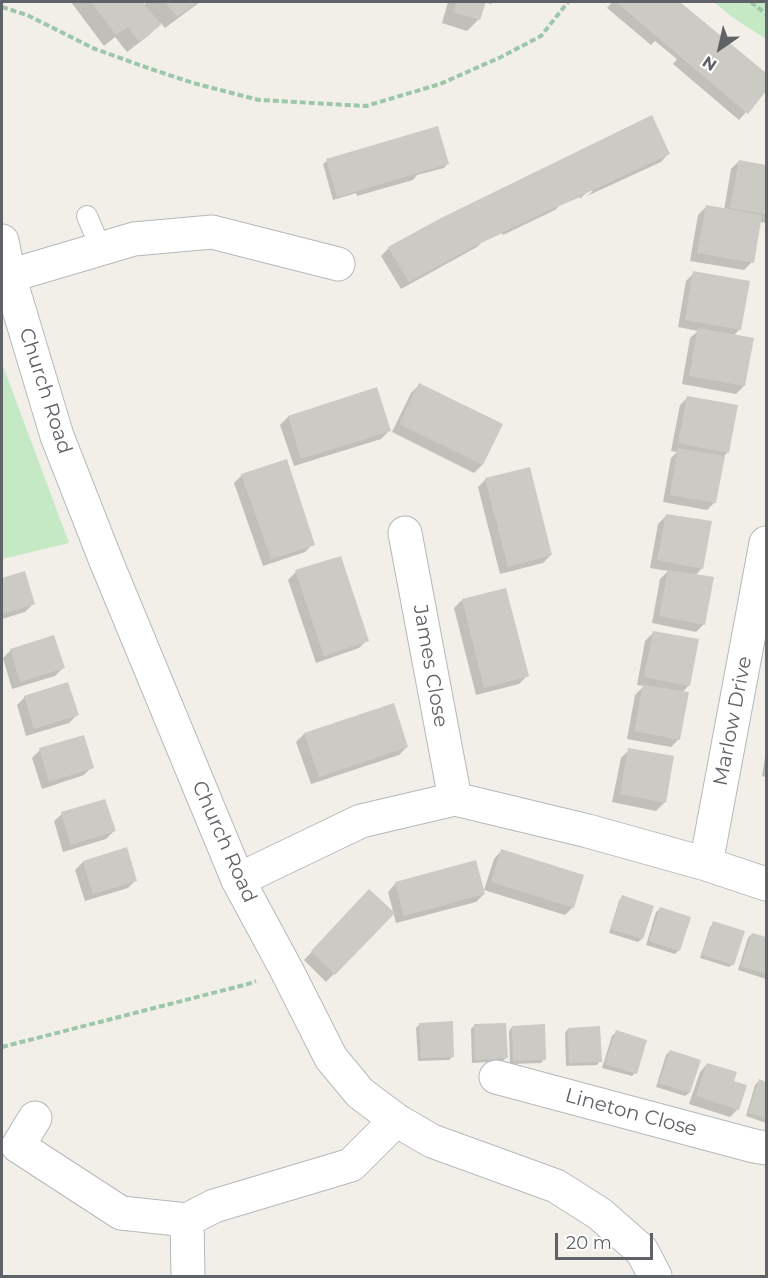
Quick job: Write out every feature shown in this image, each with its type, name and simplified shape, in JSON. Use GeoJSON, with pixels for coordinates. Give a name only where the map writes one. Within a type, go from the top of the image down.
{"type":"FeatureCollection","features":[{"type":"Feature","properties":{"kind":"street"},"geometry":{"type":"LineString","coordinates":[[9,276],[134,239],[212,232],[338,264]]}},
{"type":"Feature","properties":{"kind":"street","name":"Church Road"},"geometry":{"type":"LineString","coordinates":[[2,241],[9,276],[57,436],[110,572],[238,880],[331,1058],[360,1093],[396,1120],[432,1141],[556,1186],[600,1214],[642,1251],[656,1276]]}},
{"type":"Feature","properties":{"kind":"street","name":"James Close"},"geometry":{"type":"LineString","coordinates":[[405,534],[455,799]]}},
{"type":"Feature","properties":{"kind":"street","name":"Marlow Drive"},"geometry":{"type":"LineString","coordinates":[[706,864],[766,543]]}},
{"type":"Feature","properties":{"kind":"street"},"geometry":{"type":"LineString","coordinates":[[238,880],[361,821],[455,799],[588,831],[706,864],[766,884]]}},
{"type":"Feature","properties":{"kind":"street","name":"Lineton Close"},"geometry":{"type":"LineString","coordinates":[[496,1077],[766,1148]]}},
{"type":"Feature","properties":{"kind":"street"},"geometry":{"type":"LineString","coordinates":[[35,1118],[18,1146],[121,1213],[187,1220],[213,1206],[351,1165],[396,1120]]}},
{"type":"Feature","properties":{"kind":"street"},"geometry":{"type":"LineString","coordinates":[[187,1220],[188,1276]]}},
{"type":"Feature","properties":{"kind":"lane"},"geometry":{"type":"LineString","coordinates":[[87,216],[101,249]]}},
{"type":"Feature","properties":{"kind":"path"},"geometry":{"type":"LineString","coordinates":[[2,7],[27,15],[95,49],[193,83],[260,100],[366,106],[440,84],[542,36],[568,2]]}},
{"type":"Feature","properties":{"kind":"path"},"geometry":{"type":"LineString","coordinates":[[751,2],[766,14]]}},
{"type":"Feature","properties":{"kind":"path"},"geometry":{"type":"LineString","coordinates":[[2,1047],[248,984],[286,969]]}},
{"type":"Feature","properties":{"kind":"green space"},"geometry":{"type":"Polygon","coordinates":[[[714,2],[766,2],[766,39],[732,17],[714,2]]]}},
{"type":"Feature","properties":{"kind":"green space"},"geometry":{"type":"Polygon","coordinates":[[[2,363],[69,543],[2,559],[2,363]]]}},
{"type":"Feature","properties":{"kind":"building"},"geometry":{"type":"Polygon","coordinates":[[[91,2],[143,2],[161,25],[139,42],[128,27],[116,35],[91,2]]]}},
{"type":"Feature","properties":{"kind":"building"},"geometry":{"type":"Polygon","coordinates":[[[165,2],[198,2],[177,17],[165,2]]]}},
{"type":"Feature","properties":{"kind":"building"},"geometry":{"type":"Polygon","coordinates":[[[456,2],[486,2],[480,20],[453,12],[456,2]]]}},
{"type":"Feature","properties":{"kind":"building"},"geometry":{"type":"Polygon","coordinates":[[[616,2],[680,2],[766,73],[766,91],[748,114],[616,2]]]}},
{"type":"Feature","properties":{"kind":"building"},"geometry":{"type":"Polygon","coordinates":[[[652,115],[670,154],[486,240],[409,282],[388,247],[441,218],[652,115]]]}},
{"type":"Feature","properties":{"kind":"building"},"geometry":{"type":"Polygon","coordinates":[[[438,126],[449,164],[337,197],[326,159],[438,126]]]}},
{"type":"Feature","properties":{"kind":"building"},"geometry":{"type":"Polygon","coordinates":[[[739,160],[766,165],[766,214],[730,208],[739,160]]]}},
{"type":"Feature","properties":{"kind":"building"},"geometry":{"type":"Polygon","coordinates":[[[706,205],[762,215],[754,263],[697,253],[706,205]]]}},
{"type":"Feature","properties":{"kind":"building"},"geometry":{"type":"Polygon","coordinates":[[[693,271],[750,281],[741,330],[685,320],[693,271]]]}},
{"type":"Feature","properties":{"kind":"building"},"geometry":{"type":"Polygon","coordinates":[[[698,328],[754,338],[745,386],[689,376],[698,328]]]}},
{"type":"Feature","properties":{"kind":"building"},"geometry":{"type":"Polygon","coordinates":[[[419,383],[503,424],[483,465],[399,424],[419,383]]]}},
{"type":"Feature","properties":{"kind":"building"},"geometry":{"type":"Polygon","coordinates":[[[377,387],[391,431],[301,459],[288,416],[377,387]]]}},
{"type":"Feature","properties":{"kind":"building"},"geometry":{"type":"Polygon","coordinates":[[[687,396],[738,405],[729,453],[678,443],[687,396]]]}},
{"type":"Feature","properties":{"kind":"building"},"geometry":{"type":"Polygon","coordinates":[[[678,448],[725,456],[716,503],[670,495],[678,448]]]}},
{"type":"Feature","properties":{"kind":"building"},"geometry":{"type":"Polygon","coordinates":[[[287,459],[315,545],[271,559],[241,474],[287,459]]]}},
{"type":"Feature","properties":{"kind":"building"},"geometry":{"type":"Polygon","coordinates":[[[530,467],[552,555],[508,567],[485,478],[530,467]]]}},
{"type":"Feature","properties":{"kind":"building"},"geometry":{"type":"Polygon","coordinates":[[[666,514],[712,521],[703,569],[657,560],[666,514]]]}},
{"type":"Feature","properties":{"kind":"building"},"geometry":{"type":"Polygon","coordinates":[[[341,556],[369,641],[324,656],[295,570],[341,556]]]}},
{"type":"Feature","properties":{"kind":"building"},"geometry":{"type":"Polygon","coordinates":[[[668,570],[714,577],[705,625],[659,616],[668,570]]]}},
{"type":"Feature","properties":{"kind":"building"},"geometry":{"type":"Polygon","coordinates":[[[25,571],[35,604],[2,614],[2,578],[25,571]]]}},
{"type":"Feature","properties":{"kind":"building"},"geometry":{"type":"Polygon","coordinates":[[[506,588],[529,676],[484,688],[462,599],[506,588]]]}},
{"type":"Feature","properties":{"kind":"building"},"geometry":{"type":"Polygon","coordinates":[[[653,631],[699,639],[690,686],[644,677],[653,631]]]}},
{"type":"Feature","properties":{"kind":"building"},"geometry":{"type":"Polygon","coordinates":[[[54,635],[65,668],[20,682],[10,649],[54,635]]]}},
{"type":"Feature","properties":{"kind":"building"},"geometry":{"type":"Polygon","coordinates":[[[68,682],[79,715],[34,729],[24,696],[68,682]]]}},
{"type":"Feature","properties":{"kind":"building"},"geometry":{"type":"Polygon","coordinates":[[[643,685],[689,692],[680,740],[634,731],[643,685]]]}},
{"type":"Feature","properties":{"kind":"building"},"geometry":{"type":"Polygon","coordinates":[[[394,703],[408,747],[319,777],[304,733],[394,703]]]}},
{"type":"Feature","properties":{"kind":"building"},"geometry":{"type":"Polygon","coordinates":[[[84,735],[94,768],[49,782],[39,748],[84,735]]]}},
{"type":"Feature","properties":{"kind":"building"},"geometry":{"type":"Polygon","coordinates":[[[628,748],[674,756],[666,803],[620,794],[628,748]]]}},
{"type":"Feature","properties":{"kind":"building"},"geometry":{"type":"Polygon","coordinates":[[[105,799],[116,831],[71,845],[61,812],[105,799]]]}},
{"type":"Feature","properties":{"kind":"building"},"geometry":{"type":"Polygon","coordinates":[[[127,847],[137,881],[93,894],[83,861],[127,847]]]}},
{"type":"Feature","properties":{"kind":"building"},"geometry":{"type":"Polygon","coordinates":[[[501,849],[584,875],[574,908],[491,882],[501,849]]]}},
{"type":"Feature","properties":{"kind":"building"},"geometry":{"type":"Polygon","coordinates":[[[476,860],[485,894],[404,916],[395,882],[476,860]]]}},
{"type":"Feature","properties":{"kind":"building"},"geometry":{"type":"Polygon","coordinates":[[[369,889],[395,913],[335,975],[311,951],[369,889]]]}},
{"type":"Feature","properties":{"kind":"building"},"geometry":{"type":"Polygon","coordinates":[[[622,895],[654,906],[643,939],[611,929],[622,895]]]}},
{"type":"Feature","properties":{"kind":"building"},"geometry":{"type":"Polygon","coordinates":[[[660,907],[691,917],[680,951],[649,941],[660,907]]]}},
{"type":"Feature","properties":{"kind":"building"},"geometry":{"type":"Polygon","coordinates":[[[713,921],[745,931],[734,965],[702,955],[713,921]]]}},
{"type":"Feature","properties":{"kind":"building"},"geometry":{"type":"Polygon","coordinates":[[[752,933],[766,937],[766,974],[741,966],[752,933]]]}},
{"type":"Feature","properties":{"kind":"building"},"geometry":{"type":"Polygon","coordinates":[[[453,1021],[454,1057],[421,1058],[419,1023],[453,1021]]]}},
{"type":"Feature","properties":{"kind":"building"},"geometry":{"type":"Polygon","coordinates":[[[506,1023],[508,1058],[475,1060],[474,1024],[506,1023]]]}},
{"type":"Feature","properties":{"kind":"building"},"geometry":{"type":"Polygon","coordinates":[[[545,1024],[546,1060],[513,1061],[512,1026],[545,1024]]]}},
{"type":"Feature","properties":{"kind":"building"},"geometry":{"type":"Polygon","coordinates":[[[600,1026],[602,1062],[569,1063],[568,1028],[600,1026]]]}},
{"type":"Feature","properties":{"kind":"building"},"geometry":{"type":"Polygon","coordinates":[[[616,1030],[647,1040],[637,1074],[605,1064],[616,1030]]]}},
{"type":"Feature","properties":{"kind":"building"},"geometry":{"type":"Polygon","coordinates":[[[670,1050],[701,1060],[690,1093],[659,1083],[670,1050]]]}},
{"type":"Feature","properties":{"kind":"building"},"geometry":{"type":"Polygon","coordinates":[[[707,1063],[737,1072],[734,1081],[747,1085],[739,1110],[696,1096],[707,1063]]]}},
{"type":"Feature","properties":{"kind":"building"},"geometry":{"type":"Polygon","coordinates":[[[759,1079],[766,1082],[766,1118],[748,1113],[759,1079]]]}}]}
